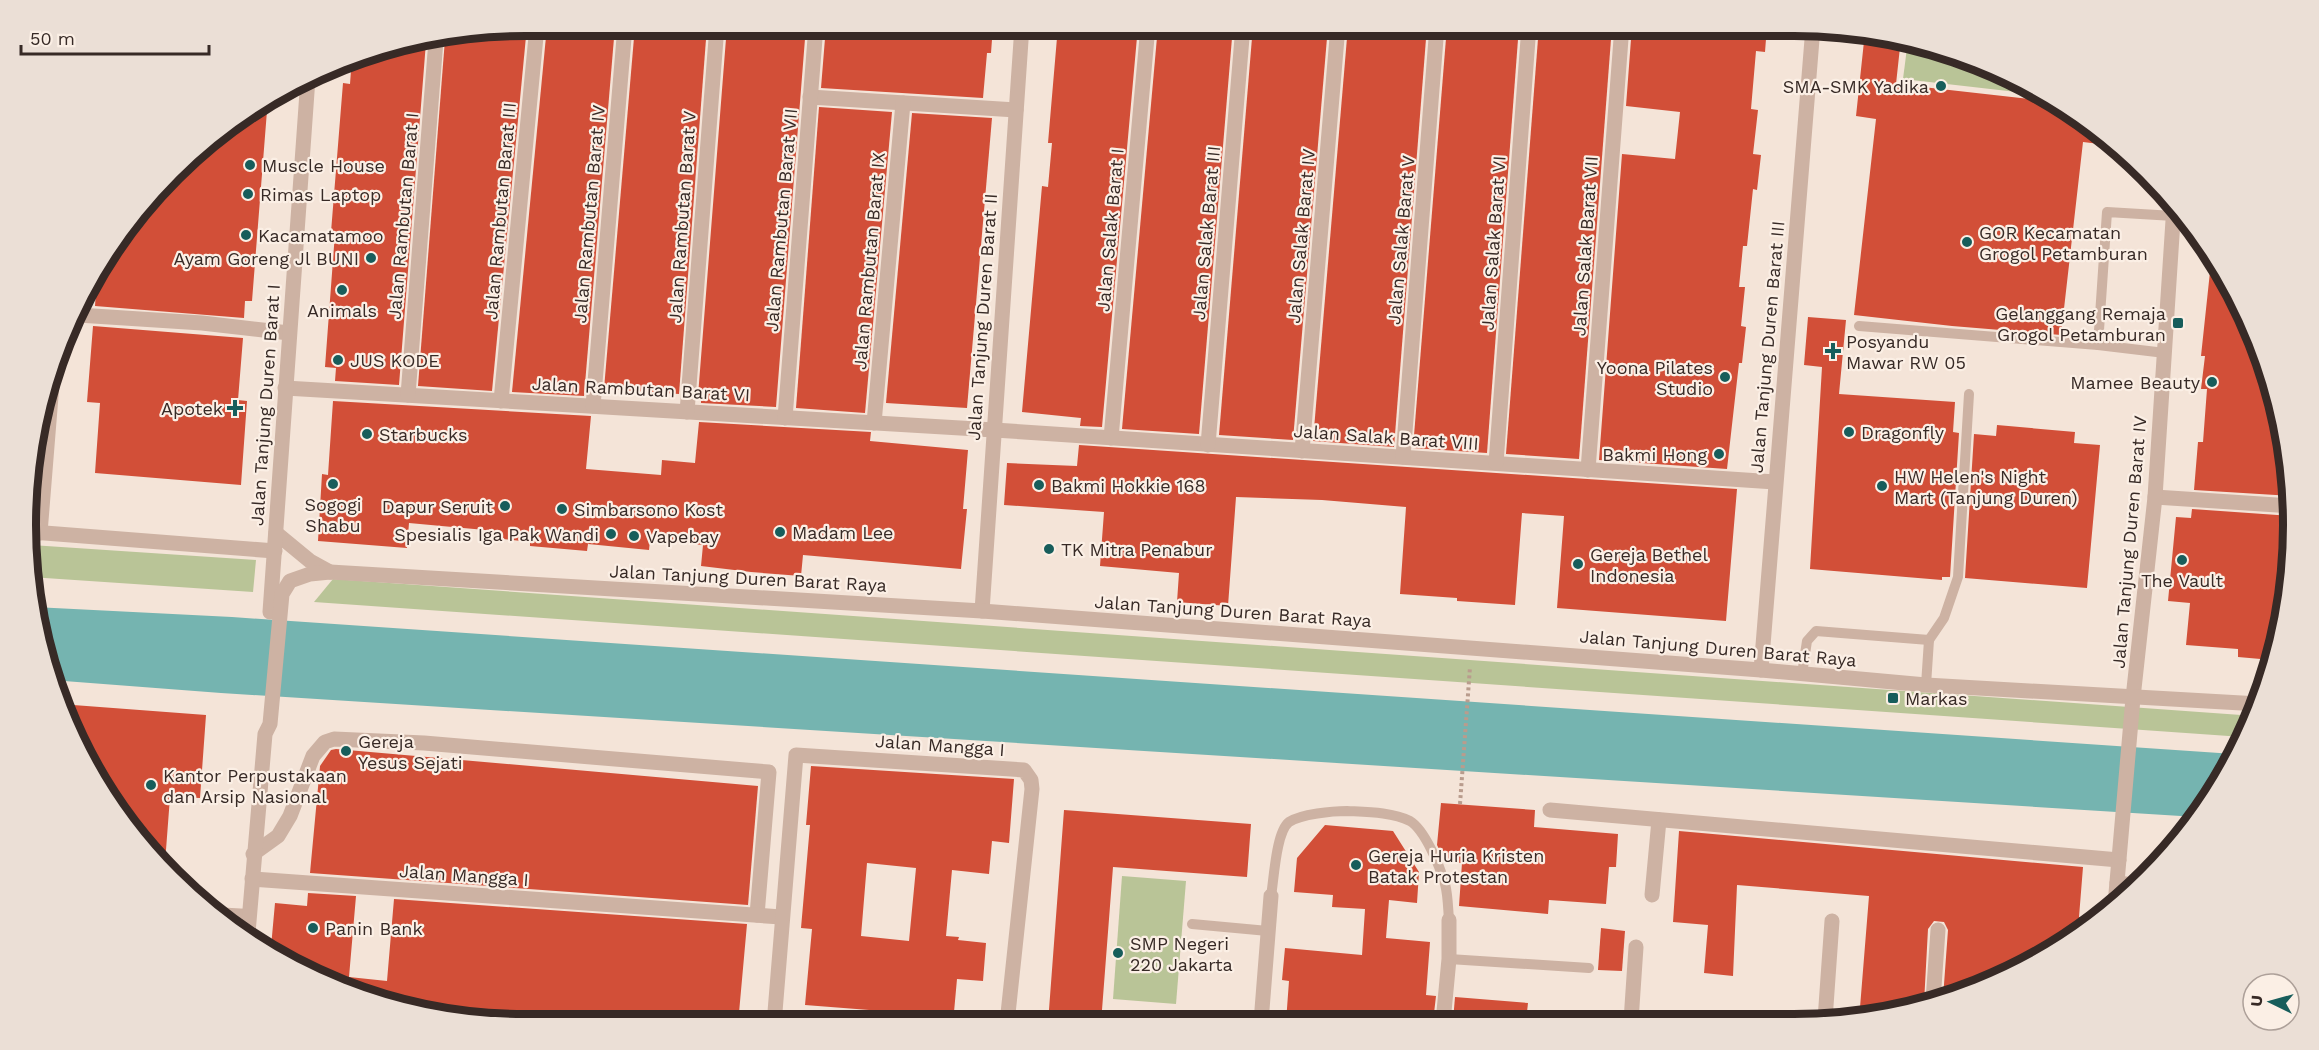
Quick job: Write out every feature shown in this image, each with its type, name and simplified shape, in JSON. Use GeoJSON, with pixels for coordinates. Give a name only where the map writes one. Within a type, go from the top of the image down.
{"type":"FeatureCollection","features":[{"type":"Feature","properties":{"kind":"street","name":"Jalan Rambutan Barat III"},"geometry":{"type":"LineString","coordinates":[[501,401],[536,36]]}},
{"type":"Feature","properties":{"kind":"street","name":"Jalan Rambutan Barat IV"},"geometry":{"type":"LineString","coordinates":[[593,406],[624,36]]}},
{"type":"Feature","properties":{"kind":"street","name":"Jalan Rambutan Barat V"},"geometry":{"type":"LineString","coordinates":[[687,412],[716,36]]}},
{"type":"Feature","properties":{"kind":"street","name":"Jalan Rambutan Barat VII"},"geometry":{"type":"LineString","coordinates":[[785,418],[815,36]]}},
{"type":"Feature","properties":{"kind":"street","name":"Jalan Tanjung Duren Barat II"},"geometry":{"type":"LineString","coordinates":[[982,612],[1021,36]]}},
{"type":"Feature","properties":{"kind":"street","name":"Jalan Salak Barat I"},"geometry":{"type":"LineString","coordinates":[[1111,438],[1147,36]]}},
{"type":"Feature","properties":{"kind":"street","name":"Jalan Salak Barat III"},"geometry":{"type":"LineString","coordinates":[[1208,444],[1242,36]]}},
{"type":"Feature","properties":{"kind":"street","name":"Jalan Salak Barat IV"},"geometry":{"type":"LineString","coordinates":[[1302,451],[1337,36]]}},
{"type":"Feature","properties":{"kind":"street","name":"Jalan Salak Barat V"},"geometry":{"type":"LineString","coordinates":[[1403,457],[1436,36]]}},
{"type":"Feature","properties":{"kind":"street","name":"Jalan Salak Barat VI"},"geometry":{"type":"LineString","coordinates":[[1496,464],[1528,36]]}},
{"type":"Feature","properties":{"kind":"street","name":"Jalan Salak Barat VII"},"geometry":{"type":"LineString","coordinates":[[1588,470],[1617,36]]}},
{"type":"Feature","properties":{"kind":"street","name":"Jalan Tanjung Duren Barat III"},"geometry":{"type":"LineString","coordinates":[[1761,670],[1812,37]]}},
{"type":"Feature","properties":{"kind":"street","name":"Jalan Rambutan Barat I"},"geometry":{"type":"LineString","coordinates":[[408,395],[436,44]]}},
{"type":"Feature","properties":{"kind":"street","name":"Jalan Tanjung Duren Barat I"},"geometry":{"type":"LineString","coordinates":[[248,929],[277,594],[276,533],[307,87]]}},
{"type":"Feature","properties":{"kind":"street"},"geometry":{"type":"LineString","coordinates":[[810,97],[1016,110]]}},
{"type":"Feature","properties":{"kind":"street","name":"Jalan Rambutan Barat IX"},"geometry":{"type":"LineString","coordinates":[[874,423],[903,103]]}},
{"type":"Feature","properties":{"kind":"street","name":"Jalan Tanjung Duren Barat IV"},"geometry":{"type":"LineString","coordinates":[[2116,893],[2155,497],[2174,217]]}},
{"type":"Feature","properties":{"kind":"street"},"geometry":{"type":"LineString","coordinates":[[83,315],[202,323],[289,333]]}},
{"type":"Feature","properties":{"kind":"street","name":"Jalan Rambutan Barat VI"},"geometry":{"type":"LineString","coordinates":[[285,388],[994,430]]}},
{"type":"Feature","properties":{"kind":"street"},"geometry":{"type":"LineString","coordinates":[[36,530],[49,416]]}},
{"type":"Feature","properties":{"kind":"street","name":"Jalan Salak Barat VIII"},"geometry":{"type":"LineString","coordinates":[[994,430],[1775,482]]}},
{"type":"Feature","properties":{"kind":"street"},"geometry":{"type":"LineString","coordinates":[[2155,497],[2282,505]]}},
{"type":"Feature","properties":{"kind":"street"},"geometry":{"type":"LineString","coordinates":[[36,532],[275,551]]}},
{"type":"Feature","properties":{"kind":"street","name":"Jalan Tanjung Duren Barat Raya"},"geometry":{"type":"LineString","coordinates":[[276,533],[292,548],[330,572]]}},
{"type":"Feature","properties":{"kind":"street","name":"Jalan Tanjung Duren Barat Raya"},"geometry":{"type":"LineString","coordinates":[[277,594],[290,581],[310,574],[330,572],[982,612],[1761,670],[2133,703],[2249,704]]}},
{"type":"Feature","properties":{"kind":"street"},"geometry":{"type":"LineString","coordinates":[[254,854],[278,836],[290,816],[313,756],[325,742],[334,739],[436,744],[770,772],[756,915]]}},
{"type":"Feature","properties":{"kind":"street","name":"Jalan Mangga I"},"geometry":{"type":"LineString","coordinates":[[775,1014],[796,755],[1024,770],[1031,780],[1032,789],[1008,1014]]}},
{"type":"Feature","properties":{"kind":"street"},"geometry":{"type":"LineString","coordinates":[[1551,810],[2119,860]]}},
{"type":"Feature","properties":{"kind":"street"},"geometry":{"type":"LineString","coordinates":[[1653,895],[1659,820]]}},
{"type":"Feature","properties":{"kind":"street","name":"Jalan Mangga I"},"geometry":{"type":"LineString","coordinates":[[252,879],[781,917]]}},
{"type":"Feature","properties":{"kind":"street"},"geometry":{"type":"LineString","coordinates":[[2117,883],[2126,884]]}},
{"type":"Feature","properties":{"kind":"street"},"geometry":{"type":"LineString","coordinates":[[1262,1014],[1271,896]]}},
{"type":"Feature","properties":{"kind":"street"},"geometry":{"type":"LineString","coordinates":[[1444,1014],[1449,960],[1449,920]]}},
{"type":"Feature","properties":{"kind":"street"},"geometry":{"type":"LineString","coordinates":[[1825,1013],[1832,921]]}},
{"type":"Feature","properties":{"kind":"street"},"geometry":{"type":"LineString","coordinates":[[1933,993],[1938,930]]}},
{"type":"Feature","properties":{"kind":"street"},"geometry":{"type":"LineString","coordinates":[[1631,1014],[1636,946]]}},
{"type":"Feature","properties":{"kind":"lane"},"geometry":{"type":"LineString","coordinates":[[2098,345],[2107,212],[2169,211]]}},
{"type":"Feature","properties":{"kind":"lane"},"geometry":{"type":"LineString","coordinates":[[1859,326],[2098,345],[2164,353]]}},
{"type":"Feature","properties":{"kind":"lane"},"geometry":{"type":"LineString","coordinates":[[1926,685],[1929,640],[1944,618],[1958,577],[1969,394]]}},
{"type":"Feature","properties":{"kind":"lane"},"geometry":{"type":"LineString","coordinates":[[1803,674],[1807,641],[1816,631],[1929,640]]}},
{"type":"Feature","properties":{"kind":"lane"},"geometry":{"type":"LineString","coordinates":[[1271,896],[1281,833],[1289,822],[1301,817],[1334,811],[1370,812],[1398,817],[1421,830],[1445,884],[1449,920]]}},
{"type":"Feature","properties":{"kind":"lane"},"geometry":{"type":"LineString","coordinates":[[227,913],[249,914]]}},
{"type":"Feature","properties":{"kind":"lane"},"geometry":{"type":"LineString","coordinates":[[1192,924],[1268,931]]}},
{"type":"Feature","properties":{"kind":"lane"},"geometry":{"type":"LineString","coordinates":[[1449,960],[1589,968]]}},
{"type":"Feature","properties":{"kind":"path"},"geometry":{"type":"LineString","coordinates":[[1460,804],[1469,673]]}},
{"type":"Feature","properties":{"kind":"green space"},"geometry":{"type":"Polygon","coordinates":[[[1907,49],[1981,73],[2021,93],[1903,79],[1907,49]]]}},
{"type":"Feature","properties":{"kind":"green space"},"geometry":{"type":"Polygon","coordinates":[[[37,545],[256,560],[253,592],[39,578],[37,545]]]}},
{"type":"Feature","properties":{"kind":"green space"},"geometry":{"type":"Polygon","coordinates":[[[333,579],[2245,715],[2235,736],[314,602],[333,579]]]}},
{"type":"Feature","properties":{"kind":"green space"},"geometry":{"type":"Polygon","coordinates":[[[1122,876],[1186,881],[1176,1004],[1113,999],[1122,876]]]}},
{"type":"Feature","properties":{"kind":"water"},"geometry":{"type":"Polygon","coordinates":[[[43,607],[232,617],[2226,753],[2187,816],[221,693],[62,681],[43,607]]]}},
{"type":"Feature","properties":{"kind":"building"},"geometry":{"type":"Polygon","coordinates":[[[526,36],[492,391],[418,386],[445,43],[526,36]]]}},
{"type":"Feature","properties":{"kind":"building"},"geometry":{"type":"Polygon","coordinates":[[[546,36],[614,36],[584,396],[512,392],[546,36]]]}},
{"type":"Feature","properties":{"kind":"building"},"geometry":{"type":"Polygon","coordinates":[[[634,36],[706,36],[679,394],[604,389],[634,36]]]}},
{"type":"Feature","properties":{"kind":"building"},"geometry":{"type":"Polygon","coordinates":[[[726,36],[805,36],[776,407],[701,403],[701,396],[698,396],[726,36]]]}},
{"type":"Feature","properties":{"kind":"building"},"geometry":{"type":"Polygon","coordinates":[[[825,36],[992,36],[991,53],[987,53],[983,98],[821,88],[825,36]]]}},
{"type":"Feature","properties":{"kind":"building"},"geometry":{"type":"Polygon","coordinates":[[[1057,36],[1137,36],[1102,427],[1080,426],[1081,418],[1022,412],[1042,186],[1048,187],[1052,143],[1048,143],[1057,36]]]}},
{"type":"Feature","properties":{"kind":"building"},"geometry":{"type":"Polygon","coordinates":[[[1157,36],[1232,36],[1199,434],[1122,429],[1157,36]]]}},
{"type":"Feature","properties":{"kind":"building"},"geometry":{"type":"Polygon","coordinates":[[[1252,36],[1327,36],[1293,440],[1219,435],[1252,36]]]}},
{"type":"Feature","properties":{"kind":"building"},"geometry":{"type":"Polygon","coordinates":[[[1347,36],[1426,36],[1394,447],[1313,441],[1347,36]]]}},
{"type":"Feature","properties":{"kind":"building"},"geometry":{"type":"Polygon","coordinates":[[[1446,36],[1518,36],[1487,453],[1413,448],[1446,36]]]}},
{"type":"Feature","properties":{"kind":"building"},"geometry":{"type":"Polygon","coordinates":[[[1538,36],[1611,36],[1579,459],[1506,454],[1538,36]]]}},
{"type":"Feature","properties":{"kind":"building"},"geometry":{"type":"Polygon","coordinates":[[[1631,36],[1766,36],[1765,52],[1756,51],[1751,109],[1758,110],[1753,154],[1761,155],[1757,190],[1753,189],[1747,246],[1743,246],[1739,287],[1745,287],[1741,326],[1746,327],[1742,363],[1739,363],[1727,469],[1599,460],[1622,154],[1675,159],[1680,112],[1626,106],[1631,36]]]}},
{"type":"Feature","properties":{"kind":"building","name":"GOR Kecamatan Grogol Petamburan"},"geometry":{"type":"Polygon","coordinates":[[[1864,41],[1900,48],[1896,84],[2033,99],[2066,118],[2101,144],[2083,142],[2061,335],[1854,315],[1876,119],[1856,116],[1864,41]]]}},
{"type":"Feature","properties":{"kind":"building"},"geometry":{"type":"Polygon","coordinates":[[[426,46],[399,385],[335,381],[336,368],[325,367],[335,233],[331,232],[343,83],[350,84],[351,68],[426,46]]]}},
{"type":"Feature","properties":{"kind":"building"},"geometry":{"type":"Polygon","coordinates":[[[819,107],[892,112],[865,413],[796,408],[819,107]]]}},
{"type":"Feature","properties":{"kind":"building"},"geometry":{"type":"Polygon","coordinates":[[[267,110],[252,301],[245,301],[244,318],[95,306],[96,291],[118,253],[137,227],[179,179],[227,137],[267,110]]]}},
{"type":"Feature","properties":{"kind":"building"},"geometry":{"type":"Polygon","coordinates":[[[912,113],[992,118],[967,408],[886,403],[912,113]]]}},
{"type":"Feature","properties":{"kind":"building"},"geometry":{"type":"Polygon","coordinates":[[[2210,269],[2233,309],[2257,368],[2274,430],[2282,495],[2194,490],[2198,442],[2203,442],[2207,389],[2201,389],[2205,356],[2201,356],[2210,269]]]}},
{"type":"Feature","properties":{"kind":"building","name":"HW Helen's Night Mart (Tanjung Duren)"},"geometry":{"type":"Polygon","coordinates":[[[1808,317],[1846,320],[1839,394],[1955,402],[1953,432],[1959,433],[1950,577],[1942,577],[1942,580],[1810,569],[1822,367],[1804,365],[1808,317]]]}},
{"type":"Feature","properties":{"kind":"building"},"geometry":{"type":"Polygon","coordinates":[[[93,326],[243,338],[238,400],[247,401],[241,485],[95,473],[100,403],[87,402],[93,326]]]}},
{"type":"Feature","properties":{"kind":"building"},"geometry":{"type":"Polygon","coordinates":[[[333,401],[591,416],[586,469],[661,475],[662,460],[695,463],[699,422],[871,432],[870,441],[968,450],[963,509],[967,509],[961,569],[803,555],[801,576],[751,572],[701,566],[703,545],[650,540],[649,550],[588,544],[587,551],[530,546],[530,542],[484,537],[485,530],[409,523],[407,548],[318,541],[322,474],[328,475],[333,401]]]}},
{"type":"Feature","properties":{"kind":"building"},"geometry":{"type":"Polygon","coordinates":[[[1997,425],[2075,432],[2074,443],[2100,445],[2087,588],[1965,578],[1974,434],[1996,436],[1997,425]]]}},
{"type":"Feature","properties":{"kind":"building"},"geometry":{"type":"Polygon","coordinates":[[[1079,445],[1737,489],[1726,621],[1557,608],[1564,516],[1522,513],[1515,605],[1400,594],[1406,507],[1322,500],[1236,497],[1228,606],[1177,602],[1179,573],[1100,566],[1104,512],[1004,505],[1007,463],[1077,466],[1079,445]]]}},
{"type":"Feature","properties":{"kind":"building"},"geometry":{"type":"Polygon","coordinates":[[[2192,509],[2283,515],[2279,589],[2264,659],[2238,657],[2238,649],[2186,645],[2190,603],[2168,601],[2176,517],[2191,518],[2192,509]]]}},
{"type":"Feature","properties":{"kind":"building","name":"Kantor Perpustakaan dan Arsip Nasional"},"geometry":{"type":"Polygon","coordinates":[[[70,705],[206,715],[200,798],[170,797],[166,856],[118,797],[86,741],[70,705]]]}},
{"type":"Feature","properties":{"kind":"building"},"geometry":{"type":"Polygon","coordinates":[[[331,750],[758,786],[748,905],[310,873],[320,766],[331,750]]]}},
{"type":"Feature","properties":{"kind":"building"},"geometry":{"type":"Polygon","coordinates":[[[811,766],[1014,779],[1009,843],[992,841],[989,874],[952,870],[946,936],[959,937],[958,940],[986,943],[983,981],[957,979],[954,1014],[882,1014],[882,1011],[805,1005],[812,929],[801,928],[810,825],[806,825],[811,766]],[[867,863],[861,936],[909,941],[916,868],[867,863]]]}},
{"type":"Feature","properties":{"kind":"building"},"geometry":{"type":"Polygon","coordinates":[[[1441,803],[1535,810],[1534,827],[1618,834],[1616,867],[1609,867],[1606,904],[1549,900],[1548,914],[1459,906],[1462,863],[1445,861],[1437,845],[1441,803]]]}},
{"type":"Feature","properties":{"kind":"building"},"geometry":{"type":"Polygon","coordinates":[[[1064,810],[1251,824],[1247,877],[1113,867],[1102,1014],[1049,1014],[1064,810]]]}},
{"type":"Feature","properties":{"kind":"building"},"geometry":{"type":"Polygon","coordinates":[[[1325,825],[1393,831],[1419,872],[1417,903],[1389,900],[1386,938],[1430,942],[1426,995],[1436,996],[1434,1014],[1287,1014],[1289,981],[1282,980],[1285,948],[1362,955],[1365,909],[1332,907],[1333,895],[1294,892],[1297,858],[1325,825]]]}},
{"type":"Feature","properties":{"kind":"building"},"geometry":{"type":"Polygon","coordinates":[[[1679,831],[2083,867],[2079,917],[2086,918],[2066,932],[2010,964],[1944,990],[1948,930],[1944,922],[1934,921],[1928,929],[1924,996],[1860,1010],[1869,896],[1737,885],[1733,976],[1704,973],[1708,925],[1673,922],[1679,831]]]}},
{"type":"Feature","properties":{"kind":"building"},"geometry":{"type":"Polygon","coordinates":[[[308,893],[356,896],[349,977],[387,981],[394,899],[747,924],[739,1014],[493,1013],[430,1005],[398,997],[338,977],[271,943],[275,903],[307,906],[308,893]]]}},
{"type":"Feature","properties":{"kind":"building"},"geometry":{"type":"Polygon","coordinates":[[[1601,928],[1625,931],[1622,971],[1598,970],[1601,928]]]}},
{"type":"Feature","properties":{"kind":"building"},"geometry":{"type":"Polygon","coordinates":[[[1455,997],[1528,1003],[1527,1014],[1454,1014],[1455,997]]]}},
{"type":"Feature","properties":{"kind":"place","name":"SMA-SMK Yadika"},"geometry":{"type":"Point","coordinates":[1941,86]}},
{"type":"Feature","properties":{"kind":"place","name":"Muscle House"},"geometry":{"type":"Point","coordinates":[250,165]}},
{"type":"Feature","properties":{"kind":"place","name":"Rimas Laptop"},"geometry":{"type":"Point","coordinates":[248,194]}},
{"type":"Feature","properties":{"kind":"place","name":"Kacamatamoo"},"geometry":{"type":"Point","coordinates":[246,235]}},
{"type":"Feature","properties":{"kind":"place","name":"GOR Kecamatan Grogol Petamburan"},"geometry":{"type":"Point","coordinates":[1967,242]}},
{"type":"Feature","properties":{"kind":"place","name":"Ayam Goreng Jl BUNI"},"geometry":{"type":"Point","coordinates":[371,258]}},
{"type":"Feature","properties":{"kind":"place","name":"Animals"},"geometry":{"type":"Point","coordinates":[342,290]}},
{"type":"Feature","properties":{"kind":"place","name":"Gelanggang Remaja Grogol Petamburan"},"geometry":{"type":"Point","coordinates":[2178,323]}},
{"type":"Feature","properties":{"kind":"place","name":"Posyandu Mawar RW 05"},"geometry":{"type":"Point","coordinates":[1833,351]}},
{"type":"Feature","properties":{"kind":"place","name":"JUS KODE"},"geometry":{"type":"Point","coordinates":[338,360]}},
{"type":"Feature","properties":{"kind":"place","name":"Yoona Pilates Studio"},"geometry":{"type":"Point","coordinates":[1725,377]}},
{"type":"Feature","properties":{"kind":"place","name":"Mamee Beauty"},"geometry":{"type":"Point","coordinates":[2212,382]}},
{"type":"Feature","properties":{"kind":"place","name":"Apotek"},"geometry":{"type":"Point","coordinates":[235,408]}},
{"type":"Feature","properties":{"kind":"place","name":"Dragonfly"},"geometry":{"type":"Point","coordinates":[1849,432]}},
{"type":"Feature","properties":{"kind":"place","name":"Starbucks"},"geometry":{"type":"Point","coordinates":[367,434]}},
{"type":"Feature","properties":{"kind":"place","name":"Bakmi Hong"},"geometry":{"type":"Point","coordinates":[1719,454]}},
{"type":"Feature","properties":{"kind":"place","name":"Sogogi Shabu"},"geometry":{"type":"Point","coordinates":[333,484]}},
{"type":"Feature","properties":{"kind":"place","name":"Bakmi Hokkie 168"},"geometry":{"type":"Point","coordinates":[1039,485]}},
{"type":"Feature","properties":{"kind":"place","name":"HW Helen's Night Mart (Tanjung Duren)"},"geometry":{"type":"Point","coordinates":[1882,486]}},
{"type":"Feature","properties":{"kind":"place","name":"Dapur Seruit"},"geometry":{"type":"Point","coordinates":[505,506]}},
{"type":"Feature","properties":{"kind":"place","name":"Simbarsono Kost"},"geometry":{"type":"Point","coordinates":[562,509]}},
{"type":"Feature","properties":{"kind":"place","name":"Madam Lee"},"geometry":{"type":"Point","coordinates":[780,532]}},
{"type":"Feature","properties":{"kind":"place","name":"Spesialis Iga Pak Wandi"},"geometry":{"type":"Point","coordinates":[611,534]}},
{"type":"Feature","properties":{"kind":"place","name":"Vapebay"},"geometry":{"type":"Point","coordinates":[634,536]}},
{"type":"Feature","properties":{"kind":"place","name":"TK Mitra Penabur"},"geometry":{"type":"Point","coordinates":[1049,549]}},
{"type":"Feature","properties":{"kind":"place","name":"The Vault"},"geometry":{"type":"Point","coordinates":[2182,560]}},
{"type":"Feature","properties":{"kind":"place","name":"Gereja Bethel Indonesia"},"geometry":{"type":"Point","coordinates":[1578,564]}},
{"type":"Feature","properties":{"kind":"place","name":"Markas"},"geometry":{"type":"Point","coordinates":[1893,698]}},
{"type":"Feature","properties":{"kind":"place","name":"Gereja Yesus Sejati"},"geometry":{"type":"Point","coordinates":[346,751]}},
{"type":"Feature","properties":{"kind":"place","name":"Kantor Perpustakaan dan Arsip Nasional"},"geometry":{"type":"Point","coordinates":[151,785]}},
{"type":"Feature","properties":{"kind":"place","name":"Gereja Huria Kristen Batak Protestan"},"geometry":{"type":"Point","coordinates":[1356,865]}},
{"type":"Feature","properties":{"kind":"place","name":"Panin Bank"},"geometry":{"type":"Point","coordinates":[313,928]}},
{"type":"Feature","properties":{"kind":"place","name":"SMP Negeri 220 Jakarta"},"geometry":{"type":"Point","coordinates":[1118,953]}}]}
